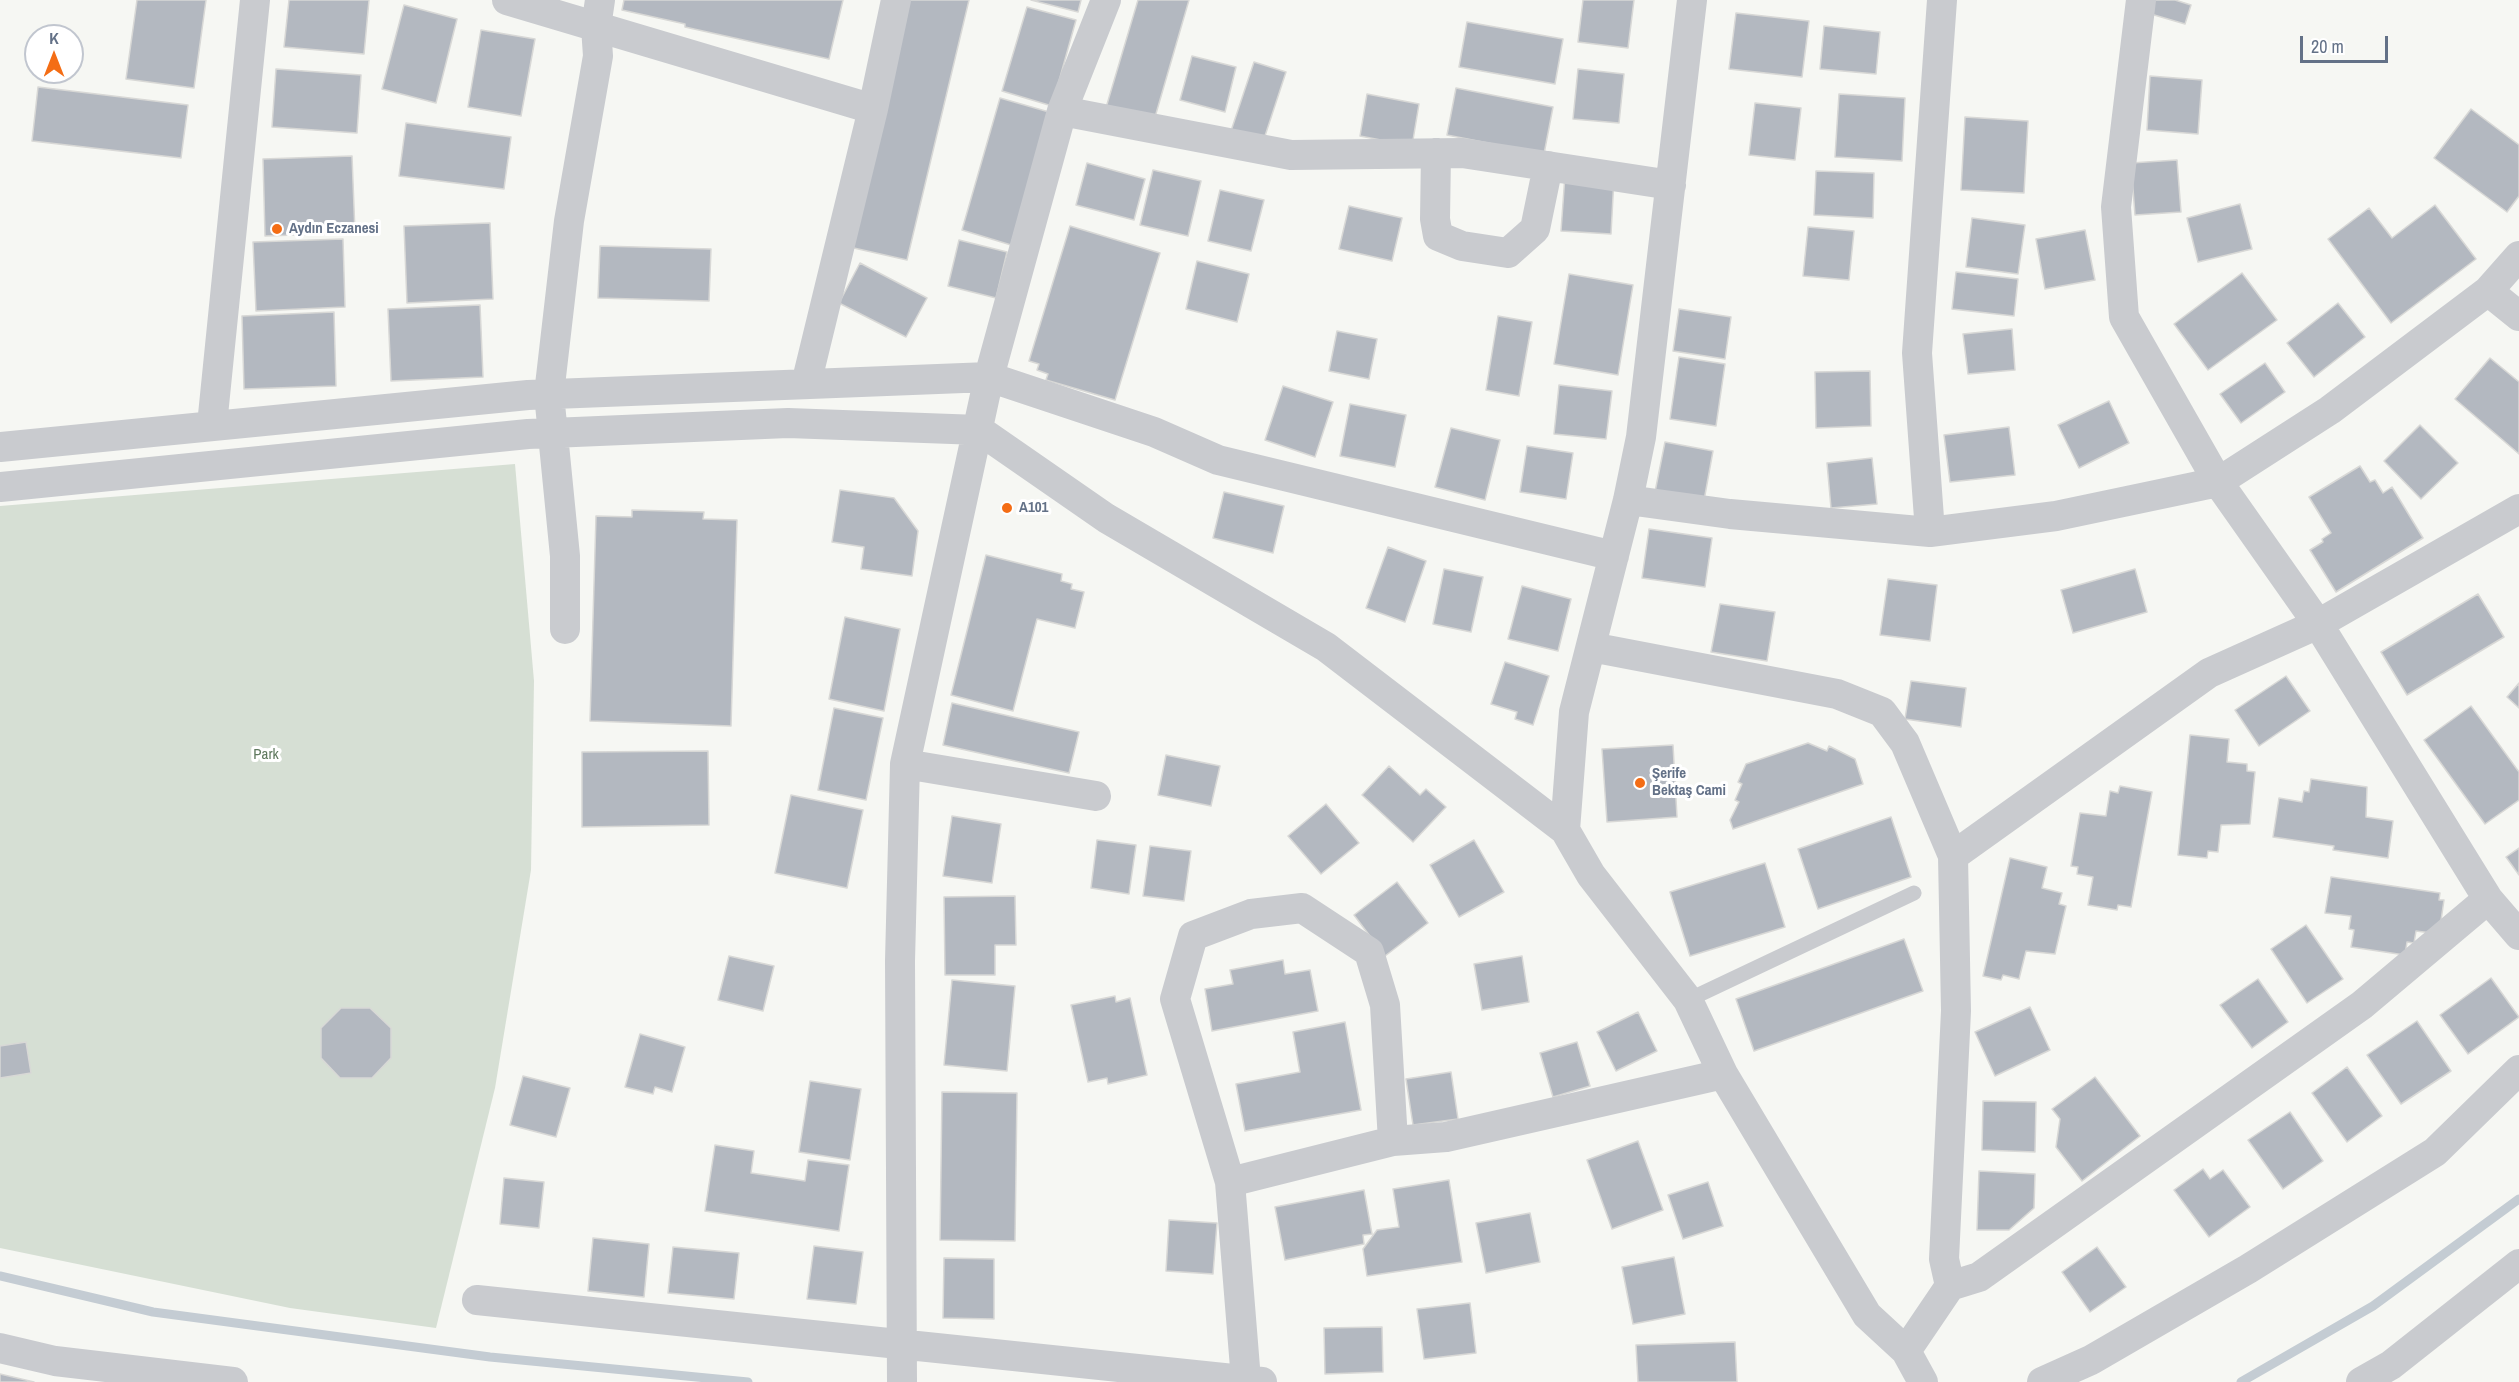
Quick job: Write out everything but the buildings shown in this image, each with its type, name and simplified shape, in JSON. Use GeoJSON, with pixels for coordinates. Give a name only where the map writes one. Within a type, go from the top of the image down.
{"type":"FeatureCollection","features":[{"type":"Feature","properties":{"kind":"street"},"geometry":{"type":"LineString","coordinates":[[212,425],[255,0]]}},
{"type":"Feature","properties":{"kind":"street"},"geometry":{"type":"LineString","coordinates":[[507,0],[598,14],[873,109]]}},
{"type":"Feature","properties":{"kind":"street"},"geometry":{"type":"LineString","coordinates":[[806,384],[873,109],[896,0]]}},
{"type":"Feature","properties":{"kind":"street"},"geometry":{"type":"LineString","coordinates":[[902,1382],[900,961],[905,764],[989,377],[1062,111],[1106,0]]}},
{"type":"Feature","properties":{"kind":"street"},"geometry":{"type":"LineString","coordinates":[[1565,830],[1574,712],[1628,500],[1641,437],[1692,0]]}},
{"type":"Feature","properties":{"kind":"street"},"geometry":{"type":"LineString","coordinates":[[1930,532],[1917,353],[1942,0]]}},
{"type":"Feature","properties":{"kind":"street"},"geometry":{"type":"LineString","coordinates":[[2140,0],[2116,207],[2124,317],[2218,482],[2318,624],[2488,899],[2519,935]]}},
{"type":"Feature","properties":{"kind":"street"},"geometry":{"type":"LineString","coordinates":[[565,629],[565,556],[549,394],[569,221],[598,56],[598,14]]}},
{"type":"Feature","properties":{"kind":"street"},"geometry":{"type":"LineString","coordinates":[[1062,111],[1291,155],[1462,153],[1671,185]]}},
{"type":"Feature","properties":{"kind":"street"},"geometry":{"type":"LineString","coordinates":[[1436,153],[1435,219],[1438,236],[1462,246],[1508,253],[1535,229],[1548,166]]}},
{"type":"Feature","properties":{"kind":"street"},"geometry":{"type":"LineString","coordinates":[[1628,500],[1730,514],[1930,532],[2056,516],[2218,482],[2330,410],[2488,291],[2519,256]]}},
{"type":"Feature","properties":{"kind":"street"},"geometry":{"type":"LineString","coordinates":[[2488,291],[2519,316]]}},
{"type":"Feature","properties":{"kind":"street"},"geometry":{"type":"LineString","coordinates":[[0,447],[549,394],[989,377],[1154,432],[1218,460],[1614,556]]}},
{"type":"Feature","properties":{"kind":"street"},"geometry":{"type":"LineString","coordinates":[[0,487],[552,433],[788,423],[979,430],[1106,518],[1326,647],[1565,830],[1591,875],[1688,1000],[1723,1074],[1867,1315],[1906,1351],[1923,1382]]}},
{"type":"Feature","properties":{"kind":"street"},"geometry":{"type":"LineString","coordinates":[[1953,856],[2209,673],[2318,624],[2519,509]]}},
{"type":"Feature","properties":{"kind":"street"},"geometry":{"type":"LineString","coordinates":[[1591,647],[1837,694],[1882,712],[1905,743],[1953,856],[1956,1011],[1944,1259],[1950,1286]]}},
{"type":"Feature","properties":{"kind":"street"},"geometry":{"type":"LineString","coordinates":[[905,764],[1095,796]]}},
{"type":"Feature","properties":{"kind":"street"},"geometry":{"type":"LineString","coordinates":[[1906,1351],[1950,1286],[1978,1277],[2362,1005],[2488,899]]}},
{"type":"Feature","properties":{"kind":"street"},"geometry":{"type":"LineString","coordinates":[[477,1300],[1254,1381],[1230,1182],[1175,999],[1193,936],[1251,914],[1302,908],[1369,952],[1385,1005],[1393,1141]]}},
{"type":"Feature","properties":{"kind":"street"},"geometry":{"type":"LineString","coordinates":[[2042,1382],[2091,1360],[2248,1269],[2435,1152],[2519,1070]]}},
{"type":"Feature","properties":{"kind":"street"},"geometry":{"type":"LineString","coordinates":[[1230,1182],[1393,1141],[1446,1137],[1723,1074]]}},
{"type":"Feature","properties":{"kind":"street"},"geometry":{"type":"LineString","coordinates":[[2361,1382],[2391,1365],[2519,1264]]}},
{"type":"Feature","properties":{"kind":"street"},"geometry":{"type":"LineString","coordinates":[[0,1348],[56,1361],[233,1382]]}},
{"type":"Feature","properties":{"kind":"lane"},"geometry":{"type":"LineString","coordinates":[[1688,1000],[1914,893]]}},
{"type":"Feature","properties":{"kind":"green space","name":"Park"},"geometry":{"type":"Polygon","coordinates":[[[515,464],[534,681],[531,870],[495,1088],[436,1328],[290,1308],[0,1248],[0,506],[515,464]]]}},
{"type":"Feature","properties":{"kind":"waterway"},"geometry":{"type":"LineString","coordinates":[[2241,1382],[2373,1306],[2519,1199]]}},
{"type":"Feature","properties":{"kind":"waterway"},"geometry":{"type":"LineString","coordinates":[[0,1276],[153,1312],[490,1357],[748,1382]]}},
{"type":"Feature","properties":{"kind":"place","name":"Aydın Eczanesi"},"geometry":{"type":"Point","coordinates":[277,229]}},
{"type":"Feature","properties":{"kind":"place","name":"A101"},"geometry":{"type":"Point","coordinates":[1007,508]}},
{"type":"Feature","properties":{"kind":"place","name":"Şerife Bektaş Cami"},"geometry":{"type":"Point","coordinates":[1640,783]}}]}
